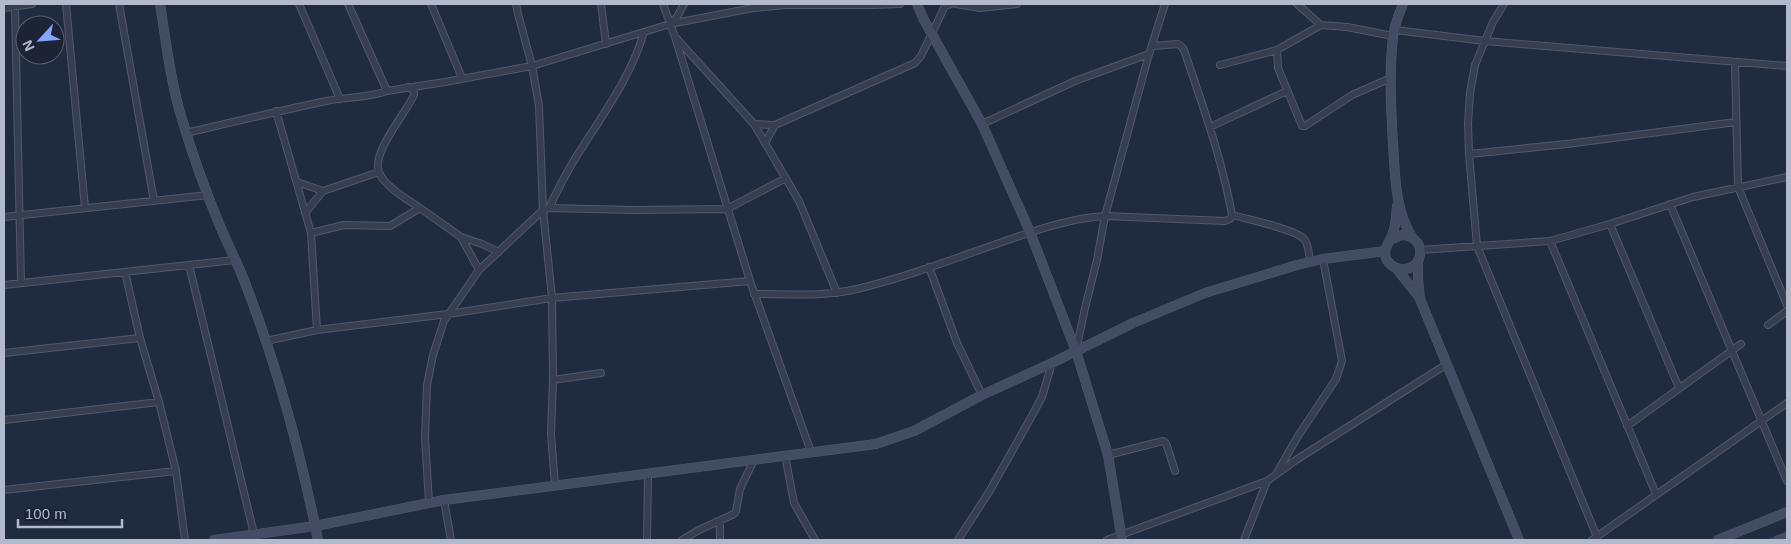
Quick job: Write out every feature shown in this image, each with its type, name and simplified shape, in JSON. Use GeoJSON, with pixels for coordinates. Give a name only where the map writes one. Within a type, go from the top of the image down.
{"type":"FeatureCollection","features":[{"type":"Feature","properties":{"kind":"street"},"geometry":{"type":"LineString","coordinates":[[4,8],[32,4]]}},
{"type":"Feature","properties":{"kind":"street"},"geometry":{"type":"LineString","coordinates":[[66,4],[85,208]]}},
{"type":"Feature","properties":{"kind":"street"},"geometry":{"type":"LineString","coordinates":[[119,4],[154,201]]}},
{"type":"Feature","properties":{"kind":"street"},"geometry":{"type":"LineString","coordinates":[[160,4],[174,84],[186,133],[208,195],[266,341],[282,388],[301,460],[318,540]]}},
{"type":"Feature","properties":{"kind":"street"},"geometry":{"type":"LineString","coordinates":[[299,4],[340,99]]}},
{"type":"Feature","properties":{"kind":"street"},"geometry":{"type":"LineString","coordinates":[[348,4],[387,91]]}},
{"type":"Feature","properties":{"kind":"street"},"geometry":{"type":"LineString","coordinates":[[431,4],[462,78]]}},
{"type":"Feature","properties":{"kind":"street"},"geometry":{"type":"LineString","coordinates":[[516,4],[532,66],[539,106],[552,298],[553,380],[551,434],[555,485]]}},
{"type":"Feature","properties":{"kind":"street"},"geometry":{"type":"LineString","coordinates":[[601,4],[606,44]]}},
{"type":"Feature","properties":{"kind":"street"},"geometry":{"type":"LineString","coordinates":[[663,4],[675,37],[750,282],[811,452]]}},
{"type":"Feature","properties":{"kind":"street"},"geometry":{"type":"LineString","coordinates":[[670,24],[677,17],[684,4]]}},
{"type":"Feature","properties":{"kind":"street"},"geometry":{"type":"LineString","coordinates":[[186,133],[276,111],[532,66],[670,24],[771,6],[900,4]]}},
{"type":"Feature","properties":{"kind":"street"},"geometry":{"type":"LineString","coordinates":[[917,4],[982,124],[1030,232],[1076,351],[1108,455],[1121,537]]}},
{"type":"Feature","properties":{"kind":"street"},"geometry":{"type":"LineString","coordinates":[[944,4],[950,4]]}},
{"type":"Feature","properties":{"kind":"street"},"geometry":{"type":"LineString","coordinates":[[754,124],[775,125],[916,63],[946,6],[950,4]]}},
{"type":"Feature","properties":{"kind":"street"},"geometry":{"type":"LineString","coordinates":[[956,4],[980,8],[1017,4]]}},
{"type":"Feature","properties":{"kind":"street"},"geometry":{"type":"LineString","coordinates":[[1076,351],[1105,216],[1149,54],[1165,4]]}},
{"type":"Feature","properties":{"kind":"street"},"geometry":{"type":"LineString","coordinates":[[1296,4],[1321,25]]}},
{"type":"Feature","properties":{"kind":"street"},"geometry":{"type":"LineString","coordinates":[[1403,4],[1394,33],[1390,78],[1391,113],[1398,198],[1403,220],[1420,250],[1418,260],[1420,299]]}},
{"type":"Feature","properties":{"kind":"street"},"geometry":{"type":"LineString","coordinates":[[1504,4],[1493,22],[1475,65],[1470,93],[1469,154],[1477,246],[1594,539],[1787,402]]}},
{"type":"Feature","properties":{"kind":"street"},"geometry":{"type":"LineString","coordinates":[[15,6],[21,284]]}},
{"type":"Feature","properties":{"kind":"street"},"geometry":{"type":"LineString","coordinates":[[1220,65],[1277,50],[1321,25],[1394,33],[1787,66]]}},
{"type":"Feature","properties":{"kind":"street"},"geometry":{"type":"LineString","coordinates":[[429,502],[425,438],[427,385],[433,355],[444,321],[479,270],[546,209],[612,102],[638,51],[644,32]]}},
{"type":"Feature","properties":{"kind":"street"},"geometry":{"type":"LineString","coordinates":[[675,37],[754,124],[799,201],[837,292]]}},
{"type":"Feature","properties":{"kind":"street"},"geometry":{"type":"LineString","coordinates":[[754,294],[816,295],[857,289],[929,267],[1030,232],[1088,217],[1226,221],[1230,219],[1232,215],[1226,185],[1210,127],[1181,46],[1178,44],[1153,46]]}},
{"type":"Feature","properties":{"kind":"street"},"geometry":{"type":"LineString","coordinates":[[1277,50],[1278,68],[1302,126],[1305,126],[1352,95],[1390,78]]}},
{"type":"Feature","properties":{"kind":"street"},"geometry":{"type":"LineString","coordinates":[[982,124],[1075,81],[1149,54]]}},
{"type":"Feature","properties":{"kind":"street"},"geometry":{"type":"LineString","coordinates":[[1735,63],[1738,187],[1787,305]]}},
{"type":"Feature","properties":{"kind":"street"},"geometry":{"type":"LineString","coordinates":[[408,87],[414,91],[414,96],[383,148],[378,162],[379,172],[396,192],[461,237],[500,252]]}},
{"type":"Feature","properties":{"kind":"street"},"geometry":{"type":"LineString","coordinates":[[1210,127],[1287,91]]}},
{"type":"Feature","properties":{"kind":"street"},"geometry":{"type":"LineString","coordinates":[[276,111],[311,233],[317,330]]}},
{"type":"Feature","properties":{"kind":"street"},"geometry":{"type":"LineString","coordinates":[[1469,154],[1567,144],[1736,122]]}},
{"type":"Feature","properties":{"kind":"street"},"geometry":{"type":"LineString","coordinates":[[765,143],[775,125]]}},
{"type":"Feature","properties":{"kind":"street"},"geometry":{"type":"LineString","coordinates":[[305,213],[323,190],[379,172]]}},
{"type":"Feature","properties":{"kind":"street"},"geometry":{"type":"LineString","coordinates":[[1420,250],[1550,241],[1693,197],[1787,177]]}},
{"type":"Feature","properties":{"kind":"street"},"geometry":{"type":"LineString","coordinates":[[546,209],[727,209],[786,178]]}},
{"type":"Feature","properties":{"kind":"street"},"geometry":{"type":"LineString","coordinates":[[297,182],[323,190]]}},
{"type":"Feature","properties":{"kind":"street"},"geometry":{"type":"LineString","coordinates":[[4,217],[208,195]]}},
{"type":"Feature","properties":{"kind":"street"},"geometry":{"type":"LineString","coordinates":[[1398,198],[1395,228],[1385,251],[1389,262],[1396,268],[1420,299],[1519,540]]}},
{"type":"Feature","properties":{"kind":"street"},"geometry":{"type":"LineString","coordinates":[[1670,204],[1787,481]]}},
{"type":"Feature","properties":{"kind":"street"},"geometry":{"type":"LineString","coordinates":[[311,233],[344,225],[390,226],[420,208]]}},
{"type":"Feature","properties":{"kind":"street"},"geometry":{"type":"LineString","coordinates":[[1232,215],[1286,230],[1299,236],[1306,243],[1310,262]]}},
{"type":"Feature","properties":{"kind":"street"},"geometry":{"type":"LineString","coordinates":[[1610,224],[1679,388]]}},
{"type":"Feature","properties":{"kind":"street"},"geometry":{"type":"LineString","coordinates":[[1390,240],[1400,235],[1412,237]]}},
{"type":"Feature","properties":{"kind":"street"},"geometry":{"type":"LineString","coordinates":[[461,237],[479,270]]}},
{"type":"Feature","properties":{"kind":"street"},"geometry":{"type":"LineString","coordinates":[[1550,241],[1656,494]]}},
{"type":"Feature","properties":{"kind":"street"},"geometry":{"type":"LineString","coordinates":[[214,540],[315,526],[429,502],[859,447],[894,439],[930,423],[982,394],[1052,363],[1132,323],[1205,293],[1310,262],[1385,251]]}},
{"type":"Feature","properties":{"kind":"street"},"geometry":{"type":"LineString","coordinates":[[1278,472],[1298,436],[1336,379],[1342,361],[1323,259]]}},
{"type":"Feature","properties":{"kind":"street"},"geometry":{"type":"LineString","coordinates":[[4,285],[235,260]]}},
{"type":"Feature","properties":{"kind":"street"},"geometry":{"type":"LineString","coordinates":[[1396,268],[1409,269],[1418,260]]}},
{"type":"Feature","properties":{"kind":"street"},"geometry":{"type":"LineString","coordinates":[[189,265],[254,534]]}},
{"type":"Feature","properties":{"kind":"street"},"geometry":{"type":"LineString","coordinates":[[929,267],[957,342],[982,394]]}},
{"type":"Feature","properties":{"kind":"street"},"geometry":{"type":"LineString","coordinates":[[125,272],[140,338],[159,402],[176,471],[186,540]]}},
{"type":"Feature","properties":{"kind":"street"},"geometry":{"type":"LineString","coordinates":[[266,341],[317,330],[448,314],[552,298],[750,282]]}},
{"type":"Feature","properties":{"kind":"street"},"geometry":{"type":"LineString","coordinates":[[1768,325],[1787,311]]}},
{"type":"Feature","properties":{"kind":"street"},"geometry":{"type":"LineString","coordinates":[[4,353],[140,338]]}},
{"type":"Feature","properties":{"kind":"street"},"geometry":{"type":"LineString","coordinates":[[1627,426],[1741,344]]}},
{"type":"Feature","properties":{"kind":"street"},"geometry":{"type":"LineString","coordinates":[[958,540],[989,492],[1042,397],[1052,363]]}},
{"type":"Feature","properties":{"kind":"street"},"geometry":{"type":"LineString","coordinates":[[1107,540],[1121,537],[1267,481],[1278,472],[1447,364]]}},
{"type":"Feature","properties":{"kind":"street"},"geometry":{"type":"LineString","coordinates":[[553,380],[601,373]]}},
{"type":"Feature","properties":{"kind":"street"},"geometry":{"type":"LineString","coordinates":[[4,420],[159,402]]}},
{"type":"Feature","properties":{"kind":"street"},"geometry":{"type":"LineString","coordinates":[[1108,455],[1163,441],[1166,443],[1175,471]]}},
{"type":"Feature","properties":{"kind":"street"},"geometry":{"type":"LineString","coordinates":[[785,455],[794,503],[815,540]]}},
{"type":"Feature","properties":{"kind":"street"},"geometry":{"type":"LineString","coordinates":[[682,540],[734,514],[740,489],[754,460]]}},
{"type":"Feature","properties":{"kind":"street"},"geometry":{"type":"LineString","coordinates":[[4,490],[176,471]]}},
{"type":"Feature","properties":{"kind":"street"},"geometry":{"type":"LineString","coordinates":[[646,540],[648,474]]}},
{"type":"Feature","properties":{"kind":"street"},"geometry":{"type":"LineString","coordinates":[[1244,540],[1267,481]]}},
{"type":"Feature","properties":{"kind":"street"},"geometry":{"type":"LineString","coordinates":[[444,500],[451,540]]}},
{"type":"Feature","properties":{"kind":"street"},"geometry":{"type":"LineString","coordinates":[[1718,540],[1787,512]]}},
{"type":"Feature","properties":{"kind":"street"},"geometry":{"type":"LineString","coordinates":[[720,522],[720,540]]}},
{"type":"Feature","properties":{"kind":"street"},"geometry":{"type":"LineString","coordinates":[[1779,540],[1787,537]]}},
{"type":"Feature","properties":{"kind":"waterway"},"geometry":{"type":"LineString","coordinates":[[1768,540],[1778,536]]}}]}
